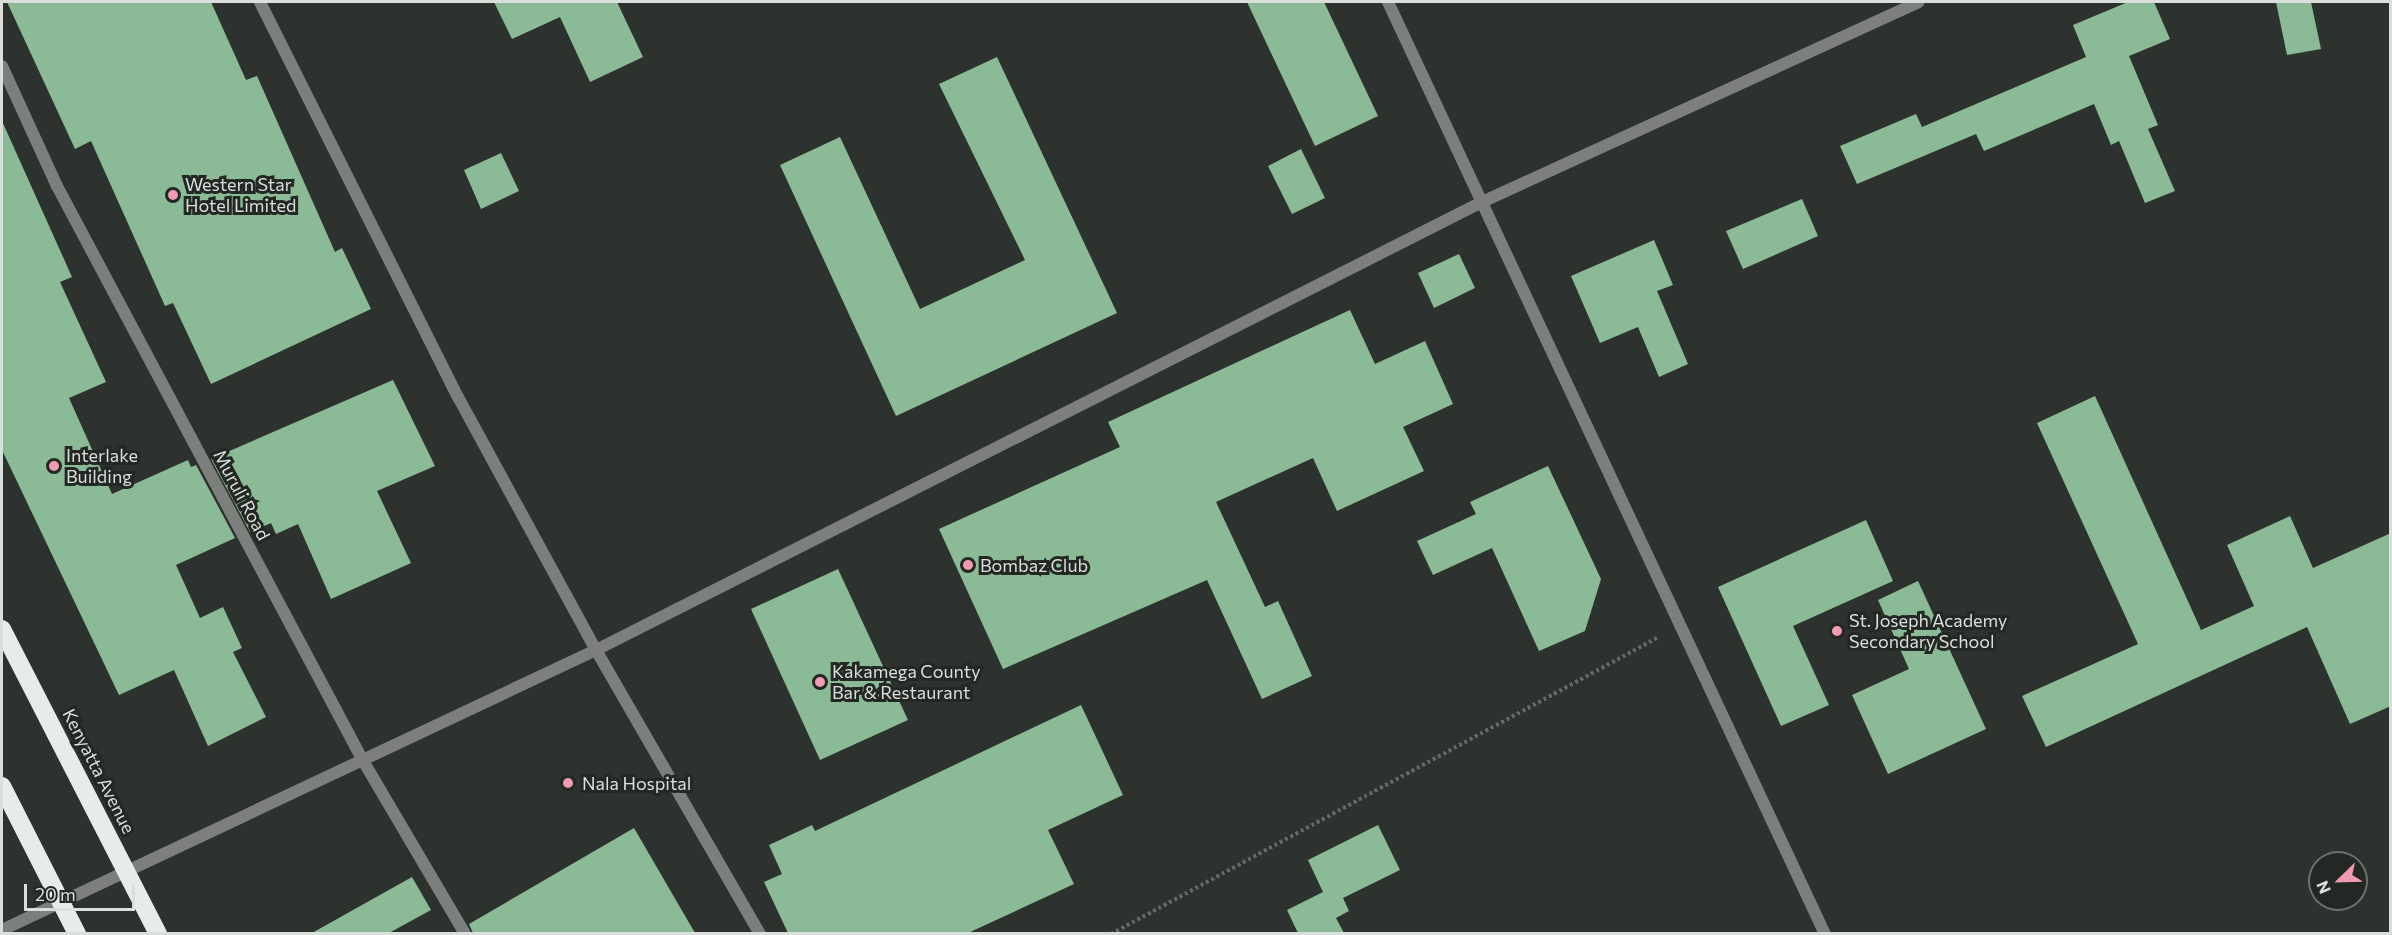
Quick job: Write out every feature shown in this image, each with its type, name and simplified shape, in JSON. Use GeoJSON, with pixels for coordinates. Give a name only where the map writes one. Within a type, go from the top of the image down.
{"type":"FeatureCollection","features":[{"type":"Feature","properties":{"kind":"highway","name":"Kenyatta Avenue"},"geometry":{"type":"LineString","coordinates":[[2,630],[158,933]]}},
{"type":"Feature","properties":{"kind":"highway"},"geometry":{"type":"LineString","coordinates":[[2,786],[77,933]]}},
{"type":"Feature","properties":{"kind":"street"},"geometry":{"type":"LineString","coordinates":[[260,2],[458,397],[596,650],[760,933]]}},
{"type":"Feature","properties":{"kind":"street"},"geometry":{"type":"LineString","coordinates":[[1388,2],[1825,933]]}},
{"type":"Feature","properties":{"kind":"street"},"geometry":{"type":"LineString","coordinates":[[2,930],[125,868],[596,650],[1482,202],[1918,2]]}},
{"type":"Feature","properties":{"kind":"street","name":"Muruli Road"},"geometry":{"type":"LineString","coordinates":[[2,66],[57,186],[362,759],[465,933]]}},
{"type":"Feature","properties":{"kind":"path"},"geometry":{"type":"LineString","coordinates":[[1111,933],[1680,625]]}},
{"type":"Feature","properties":{"kind":"building"},"geometry":{"type":"Polygon","coordinates":[[[7,2],[211,2],[246,80],[257,76],[335,252],[342,248],[371,309],[211,384],[173,303],[165,306],[91,141],[75,149],[7,2]]]}},
{"type":"Feature","properties":{"kind":"building"},"geometry":{"type":"Polygon","coordinates":[[[494,2],[617,2],[643,57],[590,82],[560,17],[512,39],[494,2]]]}},
{"type":"Feature","properties":{"kind":"building"},"geometry":{"type":"Polygon","coordinates":[[[1247,2],[1324,2],[1378,116],[1315,146],[1247,2]]]}},
{"type":"Feature","properties":{"kind":"building"},"geometry":{"type":"Polygon","coordinates":[[[2128,2],[2154,2],[2170,39],[2129,56],[2158,125],[2148,129],[2175,191],[2145,203],[2119,141],[2111,145],[2094,104],[1984,151],[1976,134],[1857,184],[1840,146],[1916,114],[1922,127],[2086,57],[2073,25],[2128,2]]]}},
{"type":"Feature","properties":{"kind":"building"},"geometry":{"type":"Polygon","coordinates":[[[2276,2],[2311,2],[2321,49],[2287,55],[2276,2]]]}},
{"type":"Feature","properties":{"kind":"building"},"geometry":{"type":"Polygon","coordinates":[[[997,57],[1117,313],[896,416],[780,165],[840,137],[920,309],[1025,260],[939,84],[997,57]]]}},
{"type":"Feature","properties":{"kind":"building"},"geometry":{"type":"Polygon","coordinates":[[[2,121],[72,277],[60,282],[106,382],[69,398],[112,494],[188,460],[191,467],[196,465],[235,538],[176,565],[200,618],[223,607],[242,648],[233,652],[266,717],[208,746],[174,670],[119,695],[2,450],[2,121]]]}},
{"type":"Feature","properties":{"kind":"building"},"geometry":{"type":"Polygon","coordinates":[[[1301,149],[1325,198],[1292,214],[1268,166],[1301,149]]]}},
{"type":"Feature","properties":{"kind":"building"},"geometry":{"type":"Polygon","coordinates":[[[501,153],[519,191],[481,209],[464,170],[501,153]]]}},
{"type":"Feature","properties":{"kind":"building"},"geometry":{"type":"Polygon","coordinates":[[[1802,199],[1818,236],[1743,269],[1726,231],[1802,199]]]}},
{"type":"Feature","properties":{"kind":"building"},"geometry":{"type":"Polygon","coordinates":[[[1654,240],[1673,285],[1657,291],[1688,364],[1659,377],[1638,327],[1600,343],[1571,276],[1654,240]]]}},
{"type":"Feature","properties":{"kind":"building"},"geometry":{"type":"Polygon","coordinates":[[[1459,254],[1475,288],[1434,308],[1418,273],[1459,254]]]}},
{"type":"Feature","properties":{"kind":"building"},"geometry":{"type":"Polygon","coordinates":[[[1350,310],[1375,364],[1425,341],[1453,404],[1403,427],[1424,471],[1337,511],[1313,458],[1216,502],[1265,607],[1278,601],[1312,676],[1262,699],[1207,580],[1003,669],[939,529],[1120,447],[1108,422],[1350,310]]]}},
{"type":"Feature","properties":{"kind":"building"},"geometry":{"type":"Polygon","coordinates":[[[393,380],[435,466],[377,491],[411,563],[331,599],[298,524],[276,534],[271,523],[250,532],[211,459],[393,380]]]}},
{"type":"Feature","properties":{"kind":"building"},"geometry":{"type":"Polygon","coordinates":[[[2095,396],[2201,630],[2254,606],[2227,545],[2290,516],[2313,568],[2391,533],[2391,706],[2350,724],[2307,627],[2046,747],[2022,696],[2138,644],[2037,423],[2095,396]]]}},
{"type":"Feature","properties":{"kind":"building"},"geometry":{"type":"Polygon","coordinates":[[[1548,466],[1601,579],[1585,631],[1539,651],[1492,548],[1433,575],[1417,541],[1476,514],[1470,502],[1548,466]]]}},
{"type":"Feature","properties":{"kind":"building"},"geometry":{"type":"Polygon","coordinates":[[[1866,520],[1893,581],[1793,626],[1829,705],[1781,726],[1718,587],[1866,520]]]}},
{"type":"Feature","properties":{"kind":"building"},"geometry":{"type":"Polygon","coordinates":[[[838,569],[908,720],[820,760],[751,609],[838,569]]]}},
{"type":"Feature","properties":{"kind":"building"},"geometry":{"type":"Polygon","coordinates":[[[1918,581],[1986,729],[1888,774],[1852,695],[1909,669],[1878,600],[1918,581]]]}},
{"type":"Feature","properties":{"kind":"building"},"geometry":{"type":"Polygon","coordinates":[[[1081,705],[1123,795],[1048,830],[1074,884],[968,933],[788,933],[764,882],[782,874],[769,845],[812,825],[815,831],[1081,705]]]}},
{"type":"Feature","properties":{"kind":"building"},"geometry":{"type":"Polygon","coordinates":[[[1378,825],[1400,870],[1343,898],[1349,911],[1336,918],[1344,933],[1298,933],[1287,910],[1323,892],[1308,860],[1378,825]]]}},
{"type":"Feature","properties":{"kind":"building"},"geometry":{"type":"Polygon","coordinates":[[[634,828],[695,933],[473,933],[469,924],[634,828]]]}},
{"type":"Feature","properties":{"kind":"building"},"geometry":{"type":"Polygon","coordinates":[[[412,877],[431,910],[389,933],[312,933],[412,877]]]}},
{"type":"Feature","properties":{"kind":"place","name":"Western Star Hotel Limited"},"geometry":{"type":"Point","coordinates":[173,195]}},
{"type":"Feature","properties":{"kind":"place","name":"Interlake Building"},"geometry":{"type":"Point","coordinates":[54,466]}},
{"type":"Feature","properties":{"kind":"place","name":"Bombaz Club"},"geometry":{"type":"Point","coordinates":[968,565]}},
{"type":"Feature","properties":{"kind":"place","name":"St. Joseph Academy Secondary School"},"geometry":{"type":"Point","coordinates":[1837,631]}},
{"type":"Feature","properties":{"kind":"place","name":"Kakamega County Bar & Restaurant"},"geometry":{"type":"Point","coordinates":[820,682]}},
{"type":"Feature","properties":{"kind":"place","name":"Nala Hospital"},"geometry":{"type":"Point","coordinates":[568,783]}}]}
